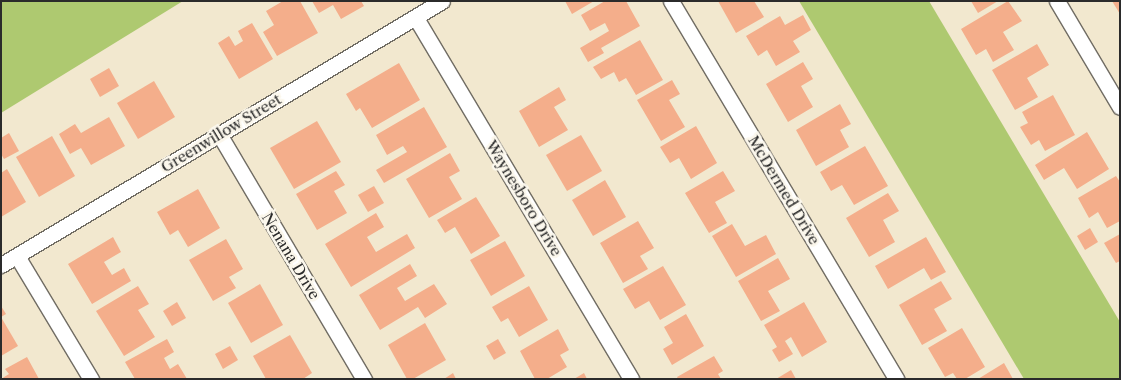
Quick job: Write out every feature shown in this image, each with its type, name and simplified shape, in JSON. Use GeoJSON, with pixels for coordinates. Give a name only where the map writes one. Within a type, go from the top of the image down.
{"type":"FeatureCollection","features":[{"type":"Feature","properties":{"kind":"street","name":"Greenwillow Street"},"geometry":{"type":"LineString","coordinates":[[1,265],[442,1]]}},
{"type":"Feature","properties":{"kind":"street","name":"McDermed Drive"},"geometry":{"type":"LineString","coordinates":[[671,1],[896,379]]}},
{"type":"Feature","properties":{"kind":"street"},"geometry":{"type":"LineString","coordinates":[[1057,1],[1120,108]]}},
{"type":"Feature","properties":{"kind":"street","name":"Waynesboro Drive"},"geometry":{"type":"LineString","coordinates":[[416,18],[631,379]]}},
{"type":"Feature","properties":{"kind":"street","name":"Nenana Drive"},"geometry":{"type":"LineString","coordinates":[[219,134],[364,379]]}},
{"type":"Feature","properties":{"kind":"street"},"geometry":{"type":"LineString","coordinates":[[17,256],[91,379]]}},
{"type":"Feature","properties":{"kind":"green space"},"geometry":{"type":"Polygon","coordinates":[[[1,1],[183,1],[1,113],[1,1]]]}},
{"type":"Feature","properties":{"kind":"green space"},"geometry":{"type":"Polygon","coordinates":[[[799,1],[929,1],[1120,322],[1120,379],[1024,379],[799,1]]]}},
{"type":"Feature","properties":{"kind":"building"},"geometry":{"type":"Polygon","coordinates":[[[283,1],[300,1],[318,33],[277,56],[263,32],[274,25],[266,11],[283,1]]]}},
{"type":"Feature","properties":{"kind":"building"},"geometry":{"type":"Polygon","coordinates":[[[312,1],[361,1],[364,6],[341,19],[333,5],[319,13],[312,1]]]}},
{"type":"Feature","properties":{"kind":"building"},"geometry":{"type":"Polygon","coordinates":[[[565,1],[594,1],[572,14],[565,1]]]}},
{"type":"Feature","properties":{"kind":"building"},"geometry":{"type":"Polygon","coordinates":[[[605,1],[626,1],[640,26],[601,48],[604,53],[588,62],[580,48],[609,31],[605,23],[590,31],[581,15],[605,1]]]}},
{"type":"Feature","properties":{"kind":"building"},"geometry":{"type":"Polygon","coordinates":[[[718,1],[754,1],[764,17],[736,33],[718,1]]]}},
{"type":"Feature","properties":{"kind":"building"},"geometry":{"type":"Polygon","coordinates":[[[971,1],[998,1],[978,13],[971,1]]]}},
{"type":"Feature","properties":{"kind":"building"},"geometry":{"type":"Polygon","coordinates":[[[1008,1],[1022,21],[1003,32],[1014,50],[993,62],[986,49],[976,55],[961,29],[1008,1]]]}},
{"type":"Feature","properties":{"kind":"building"},"geometry":{"type":"Polygon","coordinates":[[[1112,1],[1120,1],[1120,14],[1112,1]]]}},
{"type":"Feature","properties":{"kind":"building"},"geometry":{"type":"Polygon","coordinates":[[[803,15],[811,30],[793,41],[800,52],[776,66],[767,50],[758,56],[746,36],[780,16],[785,25],[803,15]]]}},
{"type":"Feature","properties":{"kind":"building"},"geometry":{"type":"Polygon","coordinates":[[[252,23],[273,59],[239,79],[218,43],[229,36],[235,46],[243,41],[238,31],[252,23]]]}},
{"type":"Feature","properties":{"kind":"building"},"geometry":{"type":"Polygon","coordinates":[[[640,40],[663,80],[636,95],[626,78],[619,82],[614,72],[601,79],[593,67],[640,40]]]}},
{"type":"Feature","properties":{"kind":"building"},"geometry":{"type":"Polygon","coordinates":[[[1037,44],[1049,65],[1027,78],[1038,97],[1015,110],[992,70],[1037,44]]]}},
{"type":"Feature","properties":{"kind":"building"},"geometry":{"type":"Polygon","coordinates":[[[803,62],[813,79],[801,86],[813,107],[788,122],[766,84],[803,62]]]}},
{"type":"Feature","properties":{"kind":"building"},"geometry":{"type":"Polygon","coordinates":[[[399,63],[420,100],[372,128],[360,108],[356,111],[346,94],[399,63]]]}},
{"type":"Feature","properties":{"kind":"building"},"geometry":{"type":"Polygon","coordinates":[[[109,68],[119,86],[100,97],[90,79],[109,68]]]}},
{"type":"Feature","properties":{"kind":"building"},"geometry":{"type":"Polygon","coordinates":[[[672,80],[680,94],[669,100],[685,127],[661,141],[637,100],[672,80]]]}},
{"type":"Feature","properties":{"kind":"building"},"geometry":{"type":"Polygon","coordinates":[[[154,81],[175,117],[138,139],[117,103],[154,81]]]}},
{"type":"Feature","properties":{"kind":"building"},"geometry":{"type":"Polygon","coordinates":[[[559,87],[566,100],[554,107],[568,130],[539,147],[519,111],[559,87]]]}},
{"type":"Feature","properties":{"kind":"building"},"geometry":{"type":"Polygon","coordinates":[[[1053,95],[1075,135],[1045,151],[1039,140],[1031,145],[1020,127],[1028,123],[1022,112],[1053,95]]]}},
{"type":"Feature","properties":{"kind":"building"},"geometry":{"type":"Polygon","coordinates":[[[840,104],[851,124],[840,130],[849,147],[816,166],[796,130],[840,104]]]}},
{"type":"Feature","properties":{"kind":"building"},"geometry":{"type":"Polygon","coordinates":[[[424,107],[447,147],[384,183],[376,170],[407,152],[403,146],[387,155],[376,135],[424,107]]]}},
{"type":"Feature","properties":{"kind":"building"},"geometry":{"type":"Polygon","coordinates":[[[109,117],[125,146],[91,165],[81,148],[70,154],[59,134],[75,124],[81,133],[109,117]]]}},
{"type":"Feature","properties":{"kind":"building"},"geometry":{"type":"Polygon","coordinates":[[[317,121],[341,162],[294,189],[270,148],[317,121]]]}},
{"type":"Feature","properties":{"kind":"building"},"geometry":{"type":"Polygon","coordinates":[[[696,126],[717,163],[691,179],[679,158],[670,163],[660,147],[696,126]]]}},
{"type":"Feature","properties":{"kind":"building"},"geometry":{"type":"Polygon","coordinates":[[[1087,132],[1109,169],[1077,189],[1064,168],[1044,180],[1035,165],[1087,132]]]}},
{"type":"Feature","properties":{"kind":"building"},"geometry":{"type":"Polygon","coordinates":[[[9,133],[19,151],[4,159],[1,154],[1,138],[9,133]]]}},
{"type":"Feature","properties":{"kind":"building"},"geometry":{"type":"Polygon","coordinates":[[[581,135],[602,171],[567,191],[546,155],[581,135]]]}},
{"type":"Feature","properties":{"kind":"building"},"geometry":{"type":"Polygon","coordinates":[[[52,136],[75,176],[39,197],[16,157],[52,136]]]}},
{"type":"Feature","properties":{"kind":"building"},"geometry":{"type":"Polygon","coordinates":[[[865,146],[888,186],[854,205],[842,185],[831,191],[820,172],[865,146]]]}},
{"type":"Feature","properties":{"kind":"building"},"geometry":{"type":"Polygon","coordinates":[[[450,153],[460,171],[449,177],[462,199],[429,218],[406,179],[450,153]]]}},
{"type":"Feature","properties":{"kind":"building"},"geometry":{"type":"Polygon","coordinates":[[[7,169],[26,202],[1,217],[1,173],[7,169]]]}},
{"type":"Feature","properties":{"kind":"building"},"geometry":{"type":"Polygon","coordinates":[[[336,171],[345,185],[334,191],[347,213],[317,230],[296,194],[336,171]]]}},
{"type":"Feature","properties":{"kind":"building"},"geometry":{"type":"Polygon","coordinates":[[[723,171],[735,191],[715,202],[727,223],[709,233],[685,193],[723,171]]]}},
{"type":"Feature","properties":{"kind":"building"},"geometry":{"type":"Polygon","coordinates":[[[1116,176],[1120,182],[1120,221],[1107,228],[1098,212],[1089,218],[1078,198],[1116,176]]]}},
{"type":"Feature","properties":{"kind":"building"},"geometry":{"type":"Polygon","coordinates":[[[605,180],[626,217],[593,236],[572,200],[605,180]]]}},
{"type":"Feature","properties":{"kind":"building"},"geometry":{"type":"Polygon","coordinates":[[[374,186],[384,203],[368,212],[358,195],[374,186]]]}},
{"type":"Feature","properties":{"kind":"building"},"geometry":{"type":"Polygon","coordinates":[[[198,189],[220,228],[188,247],[178,230],[170,235],[157,212],[198,189]]]}},
{"type":"Feature","properties":{"kind":"building"},"geometry":{"type":"Polygon","coordinates":[[[888,193],[899,211],[883,220],[895,242],[869,257],[846,218],[888,193]]]}},
{"type":"Feature","properties":{"kind":"building"},"geometry":{"type":"Polygon","coordinates":[[[476,197],[500,236],[471,254],[455,227],[445,233],[437,220],[476,197]]]}},
{"type":"Feature","properties":{"kind":"building"},"geometry":{"type":"Polygon","coordinates":[[[376,213],[384,227],[367,237],[376,252],[407,234],[415,248],[351,287],[325,244],[376,213]]]}},
{"type":"Feature","properties":{"kind":"building"},"geometry":{"type":"Polygon","coordinates":[[[638,221],[654,248],[640,256],[648,269],[623,283],[600,243],[638,221]]]}},
{"type":"Feature","properties":{"kind":"building"},"geometry":{"type":"Polygon","coordinates":[[[732,224],[745,246],[766,235],[776,254],[736,277],[712,236],[732,224]]]}},
{"type":"Feature","properties":{"kind":"building"},"geometry":{"type":"Polygon","coordinates":[[[1090,228],[1098,242],[1085,250],[1077,236],[1090,228]]]}},
{"type":"Feature","properties":{"kind":"building"},"geometry":{"type":"Polygon","coordinates":[[[1120,234],[1120,261],[1116,263],[1104,243],[1120,234]]]}},
{"type":"Feature","properties":{"kind":"building"},"geometry":{"type":"Polygon","coordinates":[[[113,237],[121,252],[104,262],[112,275],[124,268],[131,281],[92,304],[68,264],[113,237]]]}},
{"type":"Feature","properties":{"kind":"building"},"geometry":{"type":"Polygon","coordinates":[[[926,237],[946,272],[931,280],[924,268],[888,289],[875,266],[926,237]]]}},
{"type":"Feature","properties":{"kind":"building"},"geometry":{"type":"Polygon","coordinates":[[[226,239],[243,269],[229,277],[236,288],[213,301],[189,260],[226,239]]]}},
{"type":"Feature","properties":{"kind":"building"},"geometry":{"type":"Polygon","coordinates":[[[505,241],[525,276],[491,296],[470,260],[505,241]]]}},
{"type":"Feature","properties":{"kind":"building"},"geometry":{"type":"Polygon","coordinates":[[[778,258],[790,279],[768,291],[780,311],[761,321],[738,281],[778,258]]]}},
{"type":"Feature","properties":{"kind":"building"},"geometry":{"type":"Polygon","coordinates":[[[410,264],[417,276],[397,288],[405,301],[434,284],[447,304],[425,318],[418,307],[380,330],[359,295],[410,264]]]}},
{"type":"Feature","properties":{"kind":"building"},"geometry":{"type":"Polygon","coordinates":[[[663,266],[686,305],[660,320],[649,301],[635,309],[623,289],[663,266]]]}},
{"type":"Feature","properties":{"kind":"building"},"geometry":{"type":"Polygon","coordinates":[[[941,281],[952,299],[934,309],[947,331],[922,345],[899,305],[941,281]]]}},
{"type":"Feature","properties":{"kind":"building"},"geometry":{"type":"Polygon","coordinates":[[[260,284],[283,325],[251,343],[228,303],[260,284]]]}},
{"type":"Feature","properties":{"kind":"building"},"geometry":{"type":"Polygon","coordinates":[[[138,286],[149,304],[138,310],[155,337],[124,356],[96,311],[138,286]]]}},
{"type":"Feature","properties":{"kind":"building"},"geometry":{"type":"Polygon","coordinates":[[[529,286],[548,320],[519,337],[508,318],[501,322],[492,307],[529,286]]]}},
{"type":"Feature","properties":{"kind":"building"},"geometry":{"type":"Polygon","coordinates":[[[177,302],[186,318],[172,326],[163,311],[177,302]]]}},
{"type":"Feature","properties":{"kind":"building"},"geometry":{"type":"Polygon","coordinates":[[[804,302],[827,342],[802,357],[791,337],[785,341],[793,354],[779,362],[772,350],[777,347],[764,325],[804,302]]]}},
{"type":"Feature","properties":{"kind":"building"},"geometry":{"type":"Polygon","coordinates":[[[1,306],[6,314],[1,317],[1,306]]]}},
{"type":"Feature","properties":{"kind":"building"},"geometry":{"type":"Polygon","coordinates":[[[686,314],[704,346],[672,365],[663,349],[673,343],[664,327],[686,314]]]}},
{"type":"Feature","properties":{"kind":"building"},"geometry":{"type":"Polygon","coordinates":[[[1,317],[18,346],[1,356],[1,317]]]}},
{"type":"Feature","properties":{"kind":"building"},"geometry":{"type":"Polygon","coordinates":[[[425,323],[446,360],[413,379],[407,379],[388,345],[425,323]]]}},
{"type":"Feature","properties":{"kind":"building"},"geometry":{"type":"Polygon","coordinates":[[[962,328],[985,367],[965,379],[957,379],[953,373],[945,377],[928,348],[962,328]]]}},
{"type":"Feature","properties":{"kind":"building"},"geometry":{"type":"Polygon","coordinates":[[[558,329],[569,350],[560,355],[567,367],[547,379],[535,379],[520,351],[558,329]]]}},
{"type":"Feature","properties":{"kind":"building"},"geometry":{"type":"Polygon","coordinates":[[[290,335],[312,373],[303,379],[266,379],[253,356],[290,335]]]}},
{"type":"Feature","properties":{"kind":"building"},"geometry":{"type":"Polygon","coordinates":[[[167,339],[174,352],[164,358],[170,369],[178,364],[187,379],[135,379],[125,362],[167,339]]]}},
{"type":"Feature","properties":{"kind":"building"},"geometry":{"type":"Polygon","coordinates":[[[498,339],[506,353],[494,360],[486,346],[498,339]]]}},
{"type":"Feature","properties":{"kind":"building"},"geometry":{"type":"Polygon","coordinates":[[[230,346],[238,360],[223,369],[215,354],[230,346]]]}},
{"type":"Feature","properties":{"kind":"building"},"geometry":{"type":"Polygon","coordinates":[[[714,356],[723,371],[718,374],[721,379],[678,379],[677,377],[714,356]]]}},
{"type":"Feature","properties":{"kind":"building"},"geometry":{"type":"Polygon","coordinates":[[[27,357],[39,379],[1,379],[9,374],[5,369],[27,357]]]}},
{"type":"Feature","properties":{"kind":"building"},"geometry":{"type":"Polygon","coordinates":[[[1004,363],[1013,379],[978,379],[1004,363]]]}},
{"type":"Feature","properties":{"kind":"building"},"geometry":{"type":"Polygon","coordinates":[[[791,370],[796,379],[776,379],[791,370]]]}},
{"type":"Feature","properties":{"kind":"building"},"geometry":{"type":"Polygon","coordinates":[[[453,373],[456,379],[444,379],[453,373]]]}},
{"type":"Feature","properties":{"kind":"building"},"geometry":{"type":"Polygon","coordinates":[[[584,373],[587,379],[574,379],[584,373]]]}}]}
